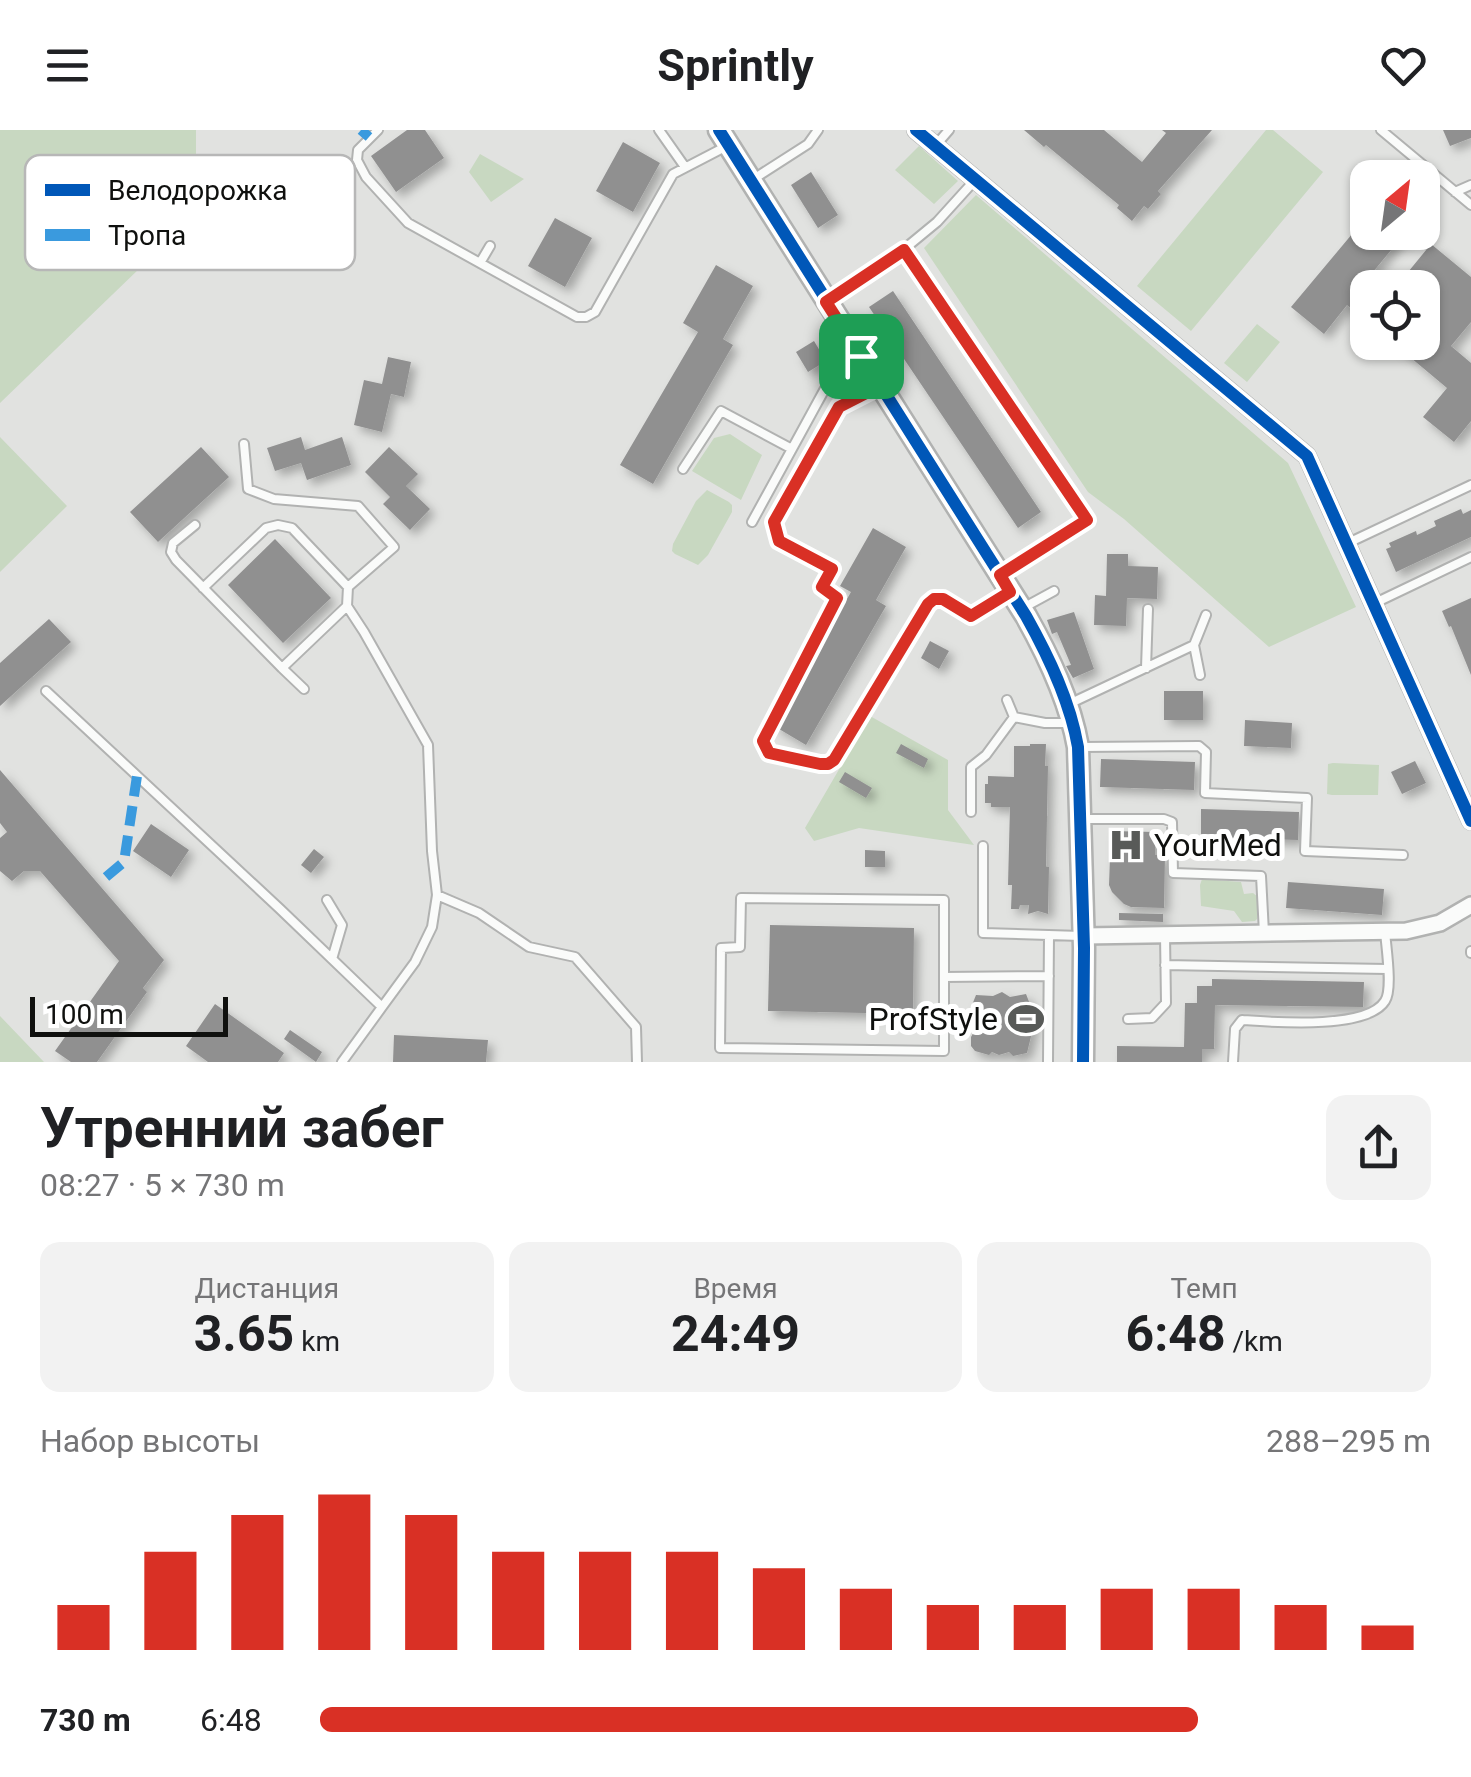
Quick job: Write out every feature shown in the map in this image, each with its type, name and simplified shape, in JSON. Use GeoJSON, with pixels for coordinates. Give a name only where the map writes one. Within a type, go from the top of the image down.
{"type":"FeatureCollection","features":[{"type":"Feature","properties":{"kind":"street"},"geometry":{"type":"LineString","coordinates":[[916,130],[1307,456],[1469,812]]}},
{"type":"Feature","properties":{"kind":"street"},"geometry":{"type":"LineString","coordinates":[[724,138],[1011,592],[1040,641],[1070,714],[1078,747],[1083,1062]]}},
{"type":"Feature","properties":{"kind":"street"},"geometry":{"type":"LineString","coordinates":[[1084,936],[1406,931],[1440,923],[1471,905]]}},
{"type":"Feature","properties":{"kind":"lane"},"geometry":{"type":"LineString","coordinates":[[378,130],[358,150],[357,160],[366,177],[408,223],[577,316],[586,317],[594,312],[669,179],[724,138]]}},
{"type":"Feature","properties":{"kind":"lane"},"geometry":{"type":"LineString","coordinates":[[659,130],[685,166]]}},
{"type":"Feature","properties":{"kind":"lane"},"geometry":{"type":"LineString","coordinates":[[751,180],[808,144],[818,130]]}},
{"type":"Feature","properties":{"kind":"lane"},"geometry":{"type":"LineString","coordinates":[[935,146],[949,130]]}},
{"type":"Feature","properties":{"kind":"lane"},"geometry":{"type":"LineString","coordinates":[[1381,130],[1471,205]]}},
{"type":"Feature","properties":{"kind":"lane"},"geometry":{"type":"LineString","coordinates":[[826,302],[904,250],[975,180]]}},
{"type":"Feature","properties":{"kind":"lane"},"geometry":{"type":"LineString","coordinates":[[1455,192],[1471,185]]}},
{"type":"Feature","properties":{"kind":"lane"},"geometry":{"type":"LineString","coordinates":[[480,263],[490,246]]}},
{"type":"Feature","properties":{"kind":"lane"},"geometry":{"type":"LineString","coordinates":[[880,386],[839,407],[774,522],[779,541],[832,569],[822,587],[837,598],[763,741],[769,753],[820,764],[834,760],[928,604],[943,599],[971,616],[1011,592],[1087,520],[904,250]]}},
{"type":"Feature","properties":{"kind":"lane"},"geometry":{"type":"LineString","coordinates":[[752,522],[832,374],[861,356]]}},
{"type":"Feature","properties":{"kind":"lane"},"geometry":{"type":"LineString","coordinates":[[682,469],[721,411],[792,449]]}},
{"type":"Feature","properties":{"kind":"lane"},"geometry":{"type":"LineString","coordinates":[[244,444],[248,489],[274,499],[358,506],[394,547],[348,588],[346,606],[282,668]]}},
{"type":"Feature","properties":{"kind":"lane"},"geometry":{"type":"LineString","coordinates":[[1346,544],[1471,485]]}},
{"type":"Feature","properties":{"kind":"lane"},"geometry":{"type":"LineString","coordinates":[[203,588],[266,528],[278,524],[292,528],[348,588]]}},
{"type":"Feature","properties":{"kind":"lane"},"geometry":{"type":"LineString","coordinates":[[196,525],[173,543],[171,552],[304,689]]}},
{"type":"Feature","properties":{"kind":"lane"},"geometry":{"type":"LineString","coordinates":[[1373,604],[1471,557]]}},
{"type":"Feature","properties":{"kind":"lane"},"geometry":{"type":"LineString","coordinates":[[1011,592],[1054,590]]}},
{"type":"Feature","properties":{"kind":"lane"},"geometry":{"type":"LineString","coordinates":[[342,1062],[415,962],[432,927],[437,896],[428,745],[346,606]]}},
{"type":"Feature","properties":{"kind":"lane"},"geometry":{"type":"LineString","coordinates":[[1146,668],[1148,609]]}},
{"type":"Feature","properties":{"kind":"lane"},"geometry":{"type":"LineString","coordinates":[[1200,675],[1194,645],[1206,615]]}},
{"type":"Feature","properties":{"kind":"lane"},"geometry":{"type":"LineString","coordinates":[[1014,716],[1045,723],[1070,714],[1146,668],[1194,645]]}},
{"type":"Feature","properties":{"kind":"lane"},"geometry":{"type":"LineString","coordinates":[[46,691],[382,1007]]}},
{"type":"Feature","properties":{"kind":"lane"},"geometry":{"type":"LineString","coordinates":[[1007,700],[1014,716]]}},
{"type":"Feature","properties":{"kind":"lane"},"geometry":{"type":"LineString","coordinates":[[971,812],[971,767],[986,756],[1014,716]]}},
{"type":"Feature","properties":{"kind":"lane"},"geometry":{"type":"LineString","coordinates":[[1078,747],[1199,746],[1206,752],[1205,793],[1307,798],[1305,851],[1402,856]]}},
{"type":"Feature","properties":{"kind":"lane"},"geometry":{"type":"LineString","coordinates":[[1080,818],[1164,819],[1172,822],[1173,873],[1260,876],[1264,933]]}},
{"type":"Feature","properties":{"kind":"lane"},"geometry":{"type":"LineString","coordinates":[[984,846],[983,933],[1084,936]]}},
{"type":"Feature","properties":{"kind":"lane"},"geometry":{"type":"LineString","coordinates":[[437,896],[479,913],[529,947],[575,957],[636,1026],[637,1062]]}},
{"type":"Feature","properties":{"kind":"lane"},"geometry":{"type":"LineString","coordinates":[[741,898],[944,900],[944,1051],[818,1051],[720,1048],[722,948],[740,947],[741,898]]}},
{"type":"Feature","properties":{"kind":"lane"},"geometry":{"type":"LineString","coordinates":[[327,900],[342,925],[332,959]]}},
{"type":"Feature","properties":{"kind":"lane"},"geometry":{"type":"LineString","coordinates":[[1234,1062],[1235,1030],[1242,1020],[1316,1023],[1341,1020],[1383,1005],[1387,999],[1388,969],[1385,931]]}},
{"type":"Feature","properties":{"kind":"lane"},"geometry":{"type":"LineString","coordinates":[[1128,1019],[1152,1018],[1166,1003],[1165,935]]}},
{"type":"Feature","properties":{"kind":"lane"},"geometry":{"type":"LineString","coordinates":[[1048,1062],[1049,936]]}},
{"type":"Feature","properties":{"kind":"lane"},"geometry":{"type":"LineString","coordinates":[[1165,965],[1388,969]]}},
{"type":"Feature","properties":{"kind":"lane"},"geometry":{"type":"LineString","coordinates":[[944,977],[1049,976]]}},
{"type":"Feature","properties":{"kind":"lane"},"geometry":{"type":"LineString","coordinates":[[818,1051],[818,1062]]}},
{"type":"Feature","properties":{"kind":"green space"},"geometry":{"type":"Polygon","coordinates":[[[0,130],[196,130],[196,155],[25,155],[25,270],[138,270],[0,403],[0,130]]]}},
{"type":"Feature","properties":{"kind":"green space"},"geometry":{"type":"Polygon","coordinates":[[[1266,130],[1273,130],[1323,172],[1191,331],[1137,286],[1266,130]]]}},
{"type":"Feature","properties":{"kind":"green space"},"geometry":{"type":"Polygon","coordinates":[[[919,146],[958,181],[934,204],[895,170],[919,146]]]}},
{"type":"Feature","properties":{"kind":"green space"},"geometry":{"type":"Polygon","coordinates":[[[480,154],[524,179],[491,202],[469,172],[480,154]]]}},
{"type":"Feature","properties":{"kind":"green space"},"geometry":{"type":"Polygon","coordinates":[[[976,195],[1288,463],[1356,607],[1269,647],[1088,492],[924,248],[976,195]]]}},
{"type":"Feature","properties":{"kind":"green space"},"geometry":{"type":"Polygon","coordinates":[[[1257,324],[1280,342],[1247,382],[1224,363],[1257,324]]]}},
{"type":"Feature","properties":{"kind":"green space"},"geometry":{"type":"Polygon","coordinates":[[[730,434],[762,455],[741,500],[692,471],[714,438],[730,434]]]}},
{"type":"Feature","properties":{"kind":"green space"},"geometry":{"type":"Polygon","coordinates":[[[0,437],[67,506],[0,572],[0,437]]]}},
{"type":"Feature","properties":{"kind":"green space"},"geometry":{"type":"Polygon","coordinates":[[[707,490],[729,502],[732,512],[708,555],[698,565],[672,551],[696,501],[707,490]]]}},
{"type":"Feature","properties":{"kind":"green space"},"geometry":{"type":"Polygon","coordinates":[[[870,716],[948,760],[948,810],[974,845],[859,828],[814,841],[805,828],[870,716]]]}},
{"type":"Feature","properties":{"kind":"green space"},"geometry":{"type":"Polygon","coordinates":[[[1328,764],[1379,765],[1378,795],[1327,794],[1328,764]]]}},
{"type":"Feature","properties":{"kind":"green space"},"geometry":{"type":"Polygon","coordinates":[[[1202,879],[1241,882],[1244,894],[1258,897],[1257,919],[1242,922],[1234,911],[1201,906],[1202,879]]]}},
{"type":"Feature","properties":{"kind":"green space"},"geometry":{"type":"Polygon","coordinates":[[[0,1016],[44,1062],[0,1062],[0,1016]]]}},
{"type":"Feature","properties":{"kind":"building"},"geometry":{"type":"Polygon","coordinates":[[[407,130],[425,130],[444,158],[396,192],[371,156],[407,130]]]}},
{"type":"Feature","properties":{"kind":"building"},"geometry":{"type":"Polygon","coordinates":[[[1024,130],[1104,130],[1142,162],[1166,133],[1162,130],[1212,130],[1158,191],[1161,194],[1148,209],[1144,206],[1132,221],[1117,208],[1119,205],[1024,130]]]}},
{"type":"Feature","properties":{"kind":"building"},"geometry":{"type":"Polygon","coordinates":[[[1443,130],[1471,130],[1471,138],[1450,146],[1443,130]]]}},
{"type":"Feature","properties":{"kind":"building"},"geometry":{"type":"Polygon","coordinates":[[[623,142],[660,163],[633,212],[596,191],[623,142]]]}},
{"type":"Feature","properties":{"kind":"building"},"geometry":{"type":"Polygon","coordinates":[[[811,172],[838,215],[818,228],[791,185],[811,172]]]}},
{"type":"Feature","properties":{"kind":"building"},"geometry":{"type":"Polygon","coordinates":[[[555,218],[592,238],[565,287],[528,266],[555,218]]]}},
{"type":"Feature","properties":{"kind":"building"},"geometry":{"type":"Polygon","coordinates":[[[1350,237],[1350,250],[1391,250],[1375,270],[1350,270],[1350,307],[1347,305],[1324,334],[1291,307],[1350,237]]]}},
{"type":"Feature","properties":{"kind":"building"},"geometry":{"type":"Polygon","coordinates":[[[1426,250],[1438,250],[1471,277],[1471,322],[1451,346],[1471,363],[1471,421],[1454,442],[1423,417],[1447,388],[1414,360],[1440,360],[1440,270],[1410,270],[1426,250]]]}},
{"type":"Feature","properties":{"kind":"building"},"geometry":{"type":"Polygon","coordinates":[[[716,265],[753,286],[723,339],[733,345],[653,484],[620,465],[698,332],[683,323],[716,265]]]}},
{"type":"Feature","properties":{"kind":"building"},"geometry":{"type":"Polygon","coordinates":[[[893,291],[1041,512],[1018,528],[869,307],[893,291]]]}},
{"type":"Feature","properties":{"kind":"building"},"geometry":{"type":"Polygon","coordinates":[[[814,341],[826,361],[808,372],[796,352],[814,341]]]}},
{"type":"Feature","properties":{"kind":"building"},"geometry":{"type":"Polygon","coordinates":[[[388,357],[411,362],[404,397],[391,394],[382,432],[354,425],[364,380],[382,384],[388,357]]]}},
{"type":"Feature","properties":{"kind":"building"},"geometry":{"type":"Polygon","coordinates":[[[301,437],[305,450],[342,437],[351,465],[307,480],[301,463],[275,471],[267,448],[301,437]]]}},
{"type":"Feature","properties":{"kind":"building"},"geometry":{"type":"Polygon","coordinates":[[[201,447],[229,477],[158,542],[130,512],[201,447]]]}},
{"type":"Feature","properties":{"kind":"building"},"geometry":{"type":"Polygon","coordinates":[[[389,447],[418,474],[406,486],[430,509],[410,530],[383,504],[390,497],[365,472],[389,447]]]}},
{"type":"Feature","properties":{"kind":"building"},"geometry":{"type":"Polygon","coordinates":[[[1461,509],[1463,514],[1471,510],[1471,537],[1396,572],[1386,549],[1391,547],[1389,543],[1416,531],[1417,535],[1436,526],[1434,521],[1461,509]]]}},
{"type":"Feature","properties":{"kind":"building"},"geometry":{"type":"Polygon","coordinates":[[[873,528],[906,547],[876,600],[886,606],[806,745],[774,726],[851,592],[840,586],[873,528]]]}},
{"type":"Feature","properties":{"kind":"building"},"geometry":{"type":"Polygon","coordinates":[[[275,539],[331,598],[283,643],[228,585],[275,539]]]}},
{"type":"Feature","properties":{"kind":"building"},"geometry":{"type":"Polygon","coordinates":[[[1107,554],[1128,554],[1128,566],[1158,567],[1157,599],[1127,598],[1126,626],[1094,625],[1095,595],[1106,596],[1107,554]]]}},
{"type":"Feature","properties":{"kind":"building"},"geometry":{"type":"Polygon","coordinates":[[[1471,598],[1471,675],[1442,611],[1471,598]]]}},
{"type":"Feature","properties":{"kind":"building"},"geometry":{"type":"Polygon","coordinates":[[[1074,612],[1094,669],[1073,678],[1057,632],[1052,634],[1047,620],[1074,612]]]}},
{"type":"Feature","properties":{"kind":"building"},"geometry":{"type":"Polygon","coordinates":[[[49,619],[71,642],[0,706],[0,663],[49,619]]]}},
{"type":"Feature","properties":{"kind":"building"},"geometry":{"type":"Polygon","coordinates":[[[930,641],[949,651],[939,669],[921,658],[930,641]]]}},
{"type":"Feature","properties":{"kind":"building"},"geometry":{"type":"Polygon","coordinates":[[[1164,691],[1203,691],[1203,720],[1164,720],[1164,691]]]}},
{"type":"Feature","properties":{"kind":"building"},"geometry":{"type":"Polygon","coordinates":[[[1245,720],[1292,723],[1291,748],[1244,746],[1245,720]]]}},
{"type":"Feature","properties":{"kind":"building"},"geometry":{"type":"Polygon","coordinates":[[[901,744],[928,759],[924,768],[896,753],[901,744]]]}},
{"type":"Feature","properties":{"kind":"building"},"geometry":{"type":"Polygon","coordinates":[[[1046,744],[1048,914],[1028,914],[1029,905],[1011,909],[1010,807],[991,807],[991,803],[985,803],[988,776],[1014,777],[1014,746],[1046,744]]]}},
{"type":"Feature","properties":{"kind":"building"},"geometry":{"type":"Polygon","coordinates":[[[1101,759],[1195,762],[1194,790],[1100,787],[1101,759]]]}},
{"type":"Feature","properties":{"kind":"building"},"geometry":{"type":"Polygon","coordinates":[[[1415,761],[1426,783],[1402,794],[1391,772],[1415,761]]]}},
{"type":"Feature","properties":{"kind":"building"},"geometry":{"type":"Polygon","coordinates":[[[0,770],[164,960],[143,988],[147,992],[97,1062],[71,1062],[55,1051],[119,961],[40,871],[24,871],[12,881],[0,871],[0,838],[7,832],[0,823],[0,770]]]}},
{"type":"Feature","properties":{"kind":"building"},"geometry":{"type":"Polygon","coordinates":[[[845,772],[872,788],[866,798],[839,782],[845,772]]]}},
{"type":"Feature","properties":{"kind":"building"},"geometry":{"type":"Polygon","coordinates":[[[1201,809],[1299,812],[1298,840],[1201,837],[1201,809]]]}},
{"type":"Feature","properties":{"kind":"building"},"geometry":{"type":"Polygon","coordinates":[[[151,824],[189,850],[171,877],[133,851],[151,824]]]}},
{"type":"Feature","properties":{"kind":"building"},"geometry":{"type":"Polygon","coordinates":[[[1111,831],[1155,832],[1155,855],[1165,855],[1164,908],[1131,907],[1112,892],[1111,831]]]}},
{"type":"Feature","properties":{"kind":"building"},"geometry":{"type":"Polygon","coordinates":[[[314,849],[324,857],[311,873],[301,865],[314,849]]]}},
{"type":"Feature","properties":{"kind":"building"},"geometry":{"type":"Polygon","coordinates":[[[865,850],[885,851],[885,867],[865,867],[865,850]]]}},
{"type":"Feature","properties":{"kind":"building"},"geometry":{"type":"Polygon","coordinates":[[[1288,882],[1384,889],[1382,915],[1286,908],[1288,882]]]}},
{"type":"Feature","properties":{"kind":"building"},"geometry":{"type":"Polygon","coordinates":[[[1119,913],[1163,914],[1163,922],[1119,920],[1119,913]]]}},
{"type":"Feature","properties":{"kind":"building"},"geometry":{"type":"Polygon","coordinates":[[[770,925],[914,928],[913,1014],[768,1011],[770,925]]]}},
{"type":"Feature","properties":{"kind":"building"},"geometry":{"type":"Polygon","coordinates":[[[1212,979],[1364,982],[1363,1007],[1215,1005],[1214,1049],[1202,1049],[1202,1062],[1117,1062],[1117,1046],[1184,1047],[1185,1003],[1197,1003],[1197,986],[1212,986],[1212,979]]]}},
{"type":"Feature","properties":{"kind":"building"},"geometry":{"type":"Polygon","coordinates":[[[1002,992],[1010,997],[1026,994],[1034,1024],[1027,1053],[989,1055],[971,1046],[975,1030],[969,1023],[973,1016],[970,1010],[976,995],[1002,992]]]}},
{"type":"Feature","properties":{"kind":"building"},"geometry":{"type":"Polygon","coordinates":[[[215,1004],[284,1053],[278,1062],[208,1062],[186,1046],[215,1004]]]}},
{"type":"Feature","properties":{"kind":"building"},"geometry":{"type":"Polygon","coordinates":[[[290,1030],[322,1052],[316,1062],[284,1039],[290,1030]]]}},
{"type":"Feature","properties":{"kind":"building"},"geometry":{"type":"Polygon","coordinates":[[[394,1035],[488,1040],[486,1062],[393,1062],[394,1035]]]}},
{"type":"Feature","properties":{"kind":"marked path"},"geometry":{"type":"LineString","coordinates":[[361,130],[369,137]]}},
{"type":"Feature","properties":{"kind":"marked path"},"geometry":{"type":"LineString","coordinates":[[106,877],[124,862],[137,776]]}},
{"type":"Feature","properties":{"kind":"cycle path"},"geometry":{"type":"LineString","coordinates":[[719,130],[1026,616],[1064,696],[1078,747],[1083,1062]]}},
{"type":"Feature","properties":{"kind":"cycle path"},"geometry":{"type":"LineString","coordinates":[[916,130],[1307,456],[1471,821]]}},
{"type":"Feature","properties":{"kind":"place","name":"YourMed"},"geometry":{"type":"Point","coordinates":[1126,845]}},
{"type":"Feature","properties":{"kind":"place","name":"ProfStyle"},"geometry":{"type":"Point","coordinates":[1026,1019]}},
{"type":"Feature","properties":{"kind":"route"},"geometry":{"type":"LineString","coordinates":[[904,250],[1087,520],[1000,575],[1010,592],[971,616],[943,599],[928,604],[834,760],[820,764],[769,753],[763,741],[837,598],[822,587],[832,569],[779,541],[774,522],[839,407],[880,386],[861,356],[826,302],[904,250]]}}]}
